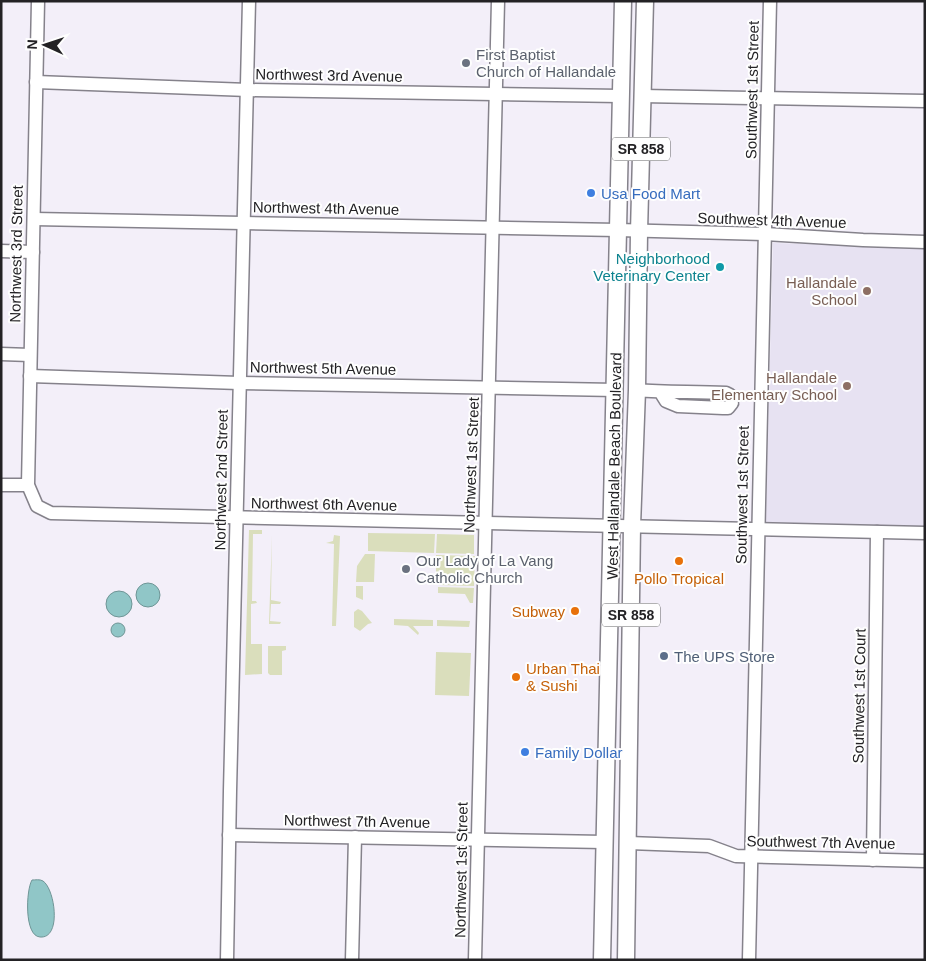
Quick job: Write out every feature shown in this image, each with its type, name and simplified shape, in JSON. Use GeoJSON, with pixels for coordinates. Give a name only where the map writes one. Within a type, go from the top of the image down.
{"type":"FeatureCollection","features":[{"type":"Feature","properties":{"kind":"main road","name":"West Hallandale Beach Boulevard"},"geometry":{"type":"LineString","coordinates":[[602,960],[616,390],[620,96],[624,1]]}},
{"type":"Feature","properties":{"kind":"main road","name":"West Hallandale Beach Boulevard"},"geometry":{"type":"LineString","coordinates":[[626,960],[632,526],[637,390],[645,1]]}},
{"type":"Feature","properties":{"kind":"main road"},"geometry":{"type":"LineString","coordinates":[[605,798],[616,830],[621,838],[629,844]]}},
{"type":"Feature","properties":{"kind":"main road"},"geometry":{"type":"LineString","coordinates":[[604,842],[610,846],[617,856],[628,881]]}},
{"type":"Feature","properties":{"kind":"street","name":"Northwest 3rd Street"},"geometry":{"type":"LineString","coordinates":[[37,506],[28,486],[38,1]]}},
{"type":"Feature","properties":{"kind":"street","name":"Northwest 2nd Street"},"geometry":{"type":"LineString","coordinates":[[228,960],[229,835],[249,1]]}},
{"type":"Feature","properties":{"kind":"street","name":"Northwest 1st Street"},"geometry":{"type":"LineString","coordinates":[[475,960],[498,1]]}},
{"type":"Feature","properties":{"kind":"street","name":"Southwest 1st Street"},"geometry":{"type":"LineString","coordinates":[[749,960],[770,1]]}},
{"type":"Feature","properties":{"kind":"street","name":"Northwest 3rd Avenue"},"geometry":{"type":"LineString","coordinates":[[36,82],[248,90],[620,96]]}},
{"type":"Feature","properties":{"kind":"street"},"geometry":{"type":"LineString","coordinates":[[642,96],[925,101]]}},
{"type":"Feature","properties":{"kind":"street","name":"Northwest 4th Avenue"},"geometry":{"type":"LineString","coordinates":[[34,219],[618,230]]}},
{"type":"Feature","properties":{"kind":"street","name":"Southwest 4th Avenue"},"geometry":{"type":"LineString","coordinates":[[618,230],[765,234],[925,242]]}},
{"type":"Feature","properties":{"kind":"street"},"geometry":{"type":"LineString","coordinates":[[1,251],[33,252]]}},
{"type":"Feature","properties":{"kind":"street"},"geometry":{"type":"LineString","coordinates":[[1,354],[30,355]]}},
{"type":"Feature","properties":{"kind":"street","name":"Northwest 5th Avenue"},"geometry":{"type":"LineString","coordinates":[[30,376],[616,390]]}},
{"type":"Feature","properties":{"kind":"street"},"geometry":{"type":"LineString","coordinates":[[637,390],[660,393],[677,391],[726,392],[732,398],[732,403],[728,408],[678,406],[666,401],[660,393]]}},
{"type":"Feature","properties":{"kind":"street"},"geometry":{"type":"LineString","coordinates":[[1,485],[28,486]]}},
{"type":"Feature","properties":{"kind":"street","name":"Northwest 6th Avenue"},"geometry":{"type":"LineString","coordinates":[[37,506],[51,513],[925,533]]}},
{"type":"Feature","properties":{"kind":"street","name":"Southwest 1st Court"},"geometry":{"type":"LineString","coordinates":[[873,860],[877,532]]}},
{"type":"Feature","properties":{"kind":"street","name":"Northwest 7th Avenue"},"geometry":{"type":"LineString","coordinates":[[229,835],[604,842]]}},
{"type":"Feature","properties":{"kind":"street"},"geometry":{"type":"LineString","coordinates":[[352,960],[355,837]]}},
{"type":"Feature","properties":{"kind":"street","name":"Southwest 7th Avenue"},"geometry":{"type":"LineString","coordinates":[[629,844],[709,846],[730,855],[751,857],[925,861]]}},
{"type":"Feature","properties":{"kind":"shaded area","name":"Hallandale Elementary School"},"geometry":{"type":"Polygon","coordinates":[[[773,243],[925,248],[925,527],[766,523],[773,243]]]}},
{"type":"Feature","properties":{"kind":"green space"},"geometry":{"type":"Polygon","coordinates":[[[249,530],[262,530],[262,534],[253,534],[252,601],[257,603],[251,604],[251,644],[262,644],[262,674],[245,675],[249,530]]]}},
{"type":"Feature","properties":{"kind":"green space"},"geometry":{"type":"Polygon","coordinates":[[[368,533],[435,534],[434,553],[368,551],[368,533]]]}},
{"type":"Feature","properties":{"kind":"green space"},"geometry":{"type":"Polygon","coordinates":[[[437,534],[474,535],[474,554],[436,553],[437,534]]]}},
{"type":"Feature","properties":{"kind":"green space"},"geometry":{"type":"Polygon","coordinates":[[[272,535],[271,600],[281,602],[280,604],[271,604],[270,621],[281,622],[280,624],[269,624],[272,535]]]}},
{"type":"Feature","properties":{"kind":"green space"},"geometry":{"type":"Polygon","coordinates":[[[334,535],[340,536],[336,626],[332,626],[334,544],[326,543],[333,541],[334,535]]]}},
{"type":"Feature","properties":{"kind":"green space"},"geometry":{"type":"Polygon","coordinates":[[[365,554],[375,554],[374,582],[356,582],[357,566],[365,554]]]}},
{"type":"Feature","properties":{"kind":"green space"},"geometry":{"type":"Polygon","coordinates":[[[436,555],[475,556],[474,586],[438,585],[438,582],[436,582],[436,555]]]}},
{"type":"Feature","properties":{"kind":"green space"},"geometry":{"type":"Polygon","coordinates":[[[356,586],[363,586],[363,600],[356,597],[356,586]]]}},
{"type":"Feature","properties":{"kind":"green space"},"geometry":{"type":"Polygon","coordinates":[[[438,587],[474,588],[473,603],[470,603],[465,594],[438,593],[438,587]]]}},
{"type":"Feature","properties":{"kind":"green space"},"geometry":{"type":"Polygon","coordinates":[[[358,609],[372,623],[360,631],[354,627],[354,612],[358,609]]]}},
{"type":"Feature","properties":{"kind":"green space"},"geometry":{"type":"Polygon","coordinates":[[[394,619],[433,620],[433,626],[413,626],[419,633],[418,635],[408,626],[394,625],[394,619]]]}},
{"type":"Feature","properties":{"kind":"green space"},"geometry":{"type":"Polygon","coordinates":[[[437,620],[470,621],[469,627],[437,626],[437,620]]]}},
{"type":"Feature","properties":{"kind":"green space"},"geometry":{"type":"Polygon","coordinates":[[[268,646],[286,646],[286,650],[282,651],[282,675],[270,675],[268,673],[268,646]]]}},
{"type":"Feature","properties":{"kind":"green space"},"geometry":{"type":"Polygon","coordinates":[[[436,652],[471,653],[469,696],[435,695],[436,652]]]}},
{"type":"Feature","properties":{"kind":"water"},"geometry":{"type":"Polygon","coordinates":[[[143,583],[153,583],[160,590],[160,600],[153,607],[143,607],[136,600],[136,590],[143,583]]]}},
{"type":"Feature","properties":{"kind":"water"},"geometry":{"type":"Polygon","coordinates":[[[119,591],[128,595],[132,604],[128,613],[119,617],[110,613],[106,604],[110,595],[119,591]]]}},
{"type":"Feature","properties":{"kind":"water"},"geometry":{"type":"Polygon","coordinates":[[[118,623],[123,625],[125,630],[123,635],[118,637],[113,635],[111,630],[113,625],[118,623]]]}},
{"type":"Feature","properties":{"kind":"water"},"geometry":{"type":"Polygon","coordinates":[[[32,880],[43,881],[51,893],[53,903],[54,922],[51,930],[47,935],[40,937],[35,935],[29,921],[28,893],[32,880]]]}},
{"type":"Feature","properties":{"kind":"place","name":"First Baptist Church of Hallandale"},"geometry":{"type":"Point","coordinates":[466,63]}},
{"type":"Feature","properties":{"kind":"place","name":"Usa Food Mart"},"geometry":{"type":"Point","coordinates":[591,193]}},
{"type":"Feature","properties":{"kind":"place","name":"Neighborhood Veterinary Center"},"geometry":{"type":"Point","coordinates":[720,267]}},
{"type":"Feature","properties":{"kind":"place","name":"Hallandale School"},"geometry":{"type":"Point","coordinates":[867,291]}},
{"type":"Feature","properties":{"kind":"place","name":"Hallandale Elementary School"},"geometry":{"type":"Point","coordinates":[847,386]}},
{"type":"Feature","properties":{"kind":"place","name":"Pollo Tropical"},"geometry":{"type":"Point","coordinates":[679,561]}},
{"type":"Feature","properties":{"kind":"place","name":"Our Lady of La Vang Catholic Church"},"geometry":{"type":"Point","coordinates":[406,569]}},
{"type":"Feature","properties":{"kind":"place","name":"Subway"},"geometry":{"type":"Point","coordinates":[575,611]}},
{"type":"Feature","properties":{"kind":"place","name":"The UPS Store"},"geometry":{"type":"Point","coordinates":[664,656]}},
{"type":"Feature","properties":{"kind":"place","name":"Urban Thai & Sushi"},"geometry":{"type":"Point","coordinates":[516,677]}},
{"type":"Feature","properties":{"kind":"place","name":"Family Dollar"},"geometry":{"type":"Point","coordinates":[525,752]}}]}
